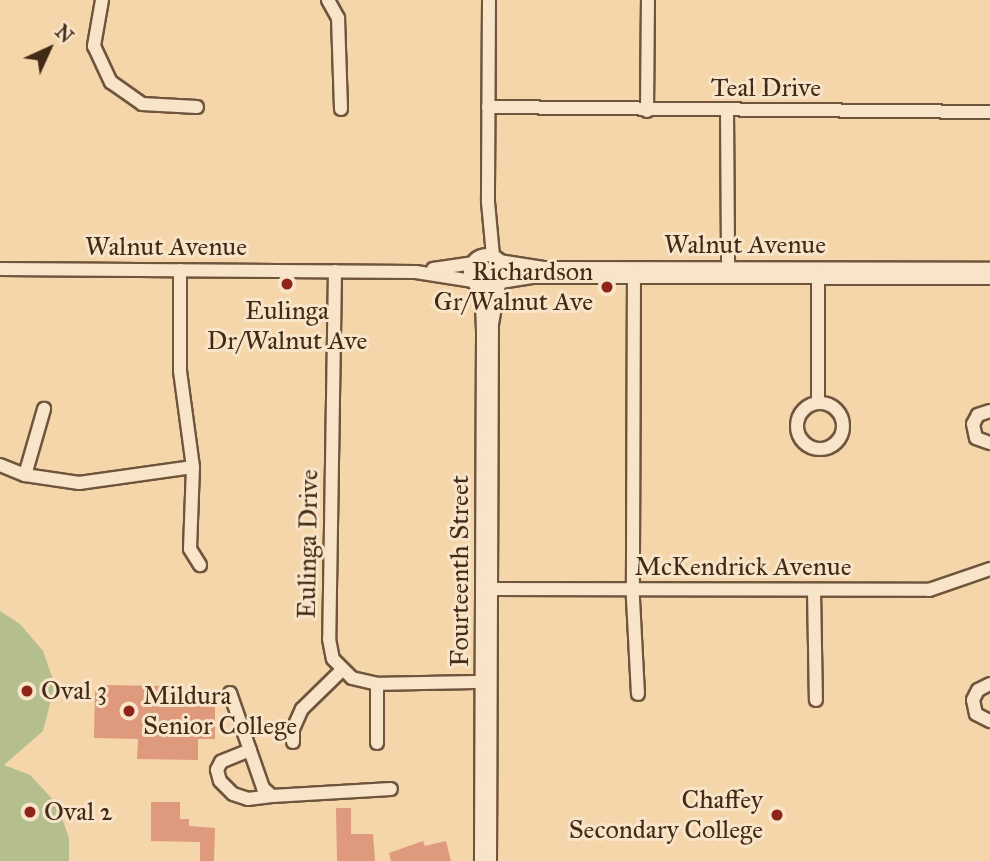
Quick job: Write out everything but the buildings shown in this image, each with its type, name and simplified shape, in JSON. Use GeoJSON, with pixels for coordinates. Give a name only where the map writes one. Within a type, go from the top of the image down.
{"type":"FeatureCollection","features":[{"type":"Feature","properties":{"kind":"street"},"geometry":{"type":"LineString","coordinates":[[102,0],[94,46],[111,82],[142,104],[197,107]]}},
{"type":"Feature","properties":{"kind":"street"},"geometry":{"type":"LineString","coordinates":[[328,0],[338,18],[341,109]]}},
{"type":"Feature","properties":{"kind":"street"},"geometry":{"type":"LineString","coordinates":[[486,259],[489,0]]}},
{"type":"Feature","properties":{"kind":"street"},"geometry":{"type":"LineString","coordinates":[[647,111],[649,0]]}},
{"type":"Feature","properties":{"kind":"street","name":"Teal Drive"},"geometry":{"type":"LineString","coordinates":[[488,111],[990,112]]}},
{"type":"Feature","properties":{"kind":"street"},"geometry":{"type":"LineString","coordinates":[[727,111],[727,271]]}},
{"type":"Feature","properties":{"kind":"street","name":"Walnut Avenue"},"geometry":{"type":"LineString","coordinates":[[416,272],[486,259],[528,267],[634,272]]}},
{"type":"Feature","properties":{"kind":"street","name":"Fourteenth Street"},"geometry":{"type":"LineString","coordinates":[[481,861],[483,335],[482,302],[474,282],[486,259],[504,271],[492,324],[490,861]]}},
{"type":"Feature","properties":{"kind":"street","name":"Walnut Avenue"},"geometry":{"type":"LineString","coordinates":[[0,269],[416,272],[474,282],[484,288],[527,277],[634,272],[727,271],[990,278]]}},
{"type":"Feature","properties":{"kind":"street","name":"Walnut Avenue"},"geometry":{"type":"LineString","coordinates":[[818,273],[990,269]]}},
{"type":"Feature","properties":{"kind":"street"},"geometry":{"type":"LineString","coordinates":[[180,270],[180,371],[193,467],[190,549],[200,565]]}},
{"type":"Feature","properties":{"kind":"street","name":"Eulinga Drive"},"geometry":{"type":"LineString","coordinates":[[335,271],[329,639],[333,659],[342,670]]}},
{"type":"Feature","properties":{"kind":"street"},"geometry":{"type":"LineString","coordinates":[[634,272],[633,590],[638,694]]}},
{"type":"Feature","properties":{"kind":"street"},"geometry":{"type":"LineString","coordinates":[[818,273],[818,403]]}},
{"type":"Feature","properties":{"kind":"street"},"geometry":{"type":"LineString","coordinates":[[26,475],[44,409]]}},
{"type":"Feature","properties":{"kind":"street"},"geometry":{"type":"LineString","coordinates":[[990,411],[978,415],[973,424],[976,438],[990,443]]}},
{"type":"Feature","properties":{"kind":"street"},"geometry":{"type":"LineString","coordinates":[[0,465],[26,475],[93,483],[193,467]]}},
{"type":"Feature","properties":{"kind":"street","name":"McKendrick Avenue"},"geometry":{"type":"LineString","coordinates":[[492,589],[929,590],[990,569]]}},
{"type":"Feature","properties":{"kind":"street"},"geometry":{"type":"LineString","coordinates":[[814,590],[816,700]]}},
{"type":"Feature","properties":{"kind":"street"},"geometry":{"type":"LineString","coordinates":[[293,742],[293,729],[302,709],[342,670],[352,678],[377,684],[482,682]]}},
{"type":"Feature","properties":{"kind":"street"},"geometry":{"type":"LineString","coordinates":[[377,684],[377,743]]}},
{"type":"Feature","properties":{"kind":"street"},"geometry":{"type":"LineString","coordinates":[[990,684],[978,690],[973,700],[976,714],[990,721]]}},
{"type":"Feature","properties":{"kind":"street"},"geometry":{"type":"LineString","coordinates":[[230,693],[263,788],[272,796]]}},
{"type":"Feature","properties":{"kind":"street"},"geometry":{"type":"LineString","coordinates":[[250,750],[221,762],[217,770],[220,781],[233,794],[248,799],[391,789]]}},
{"type":"Feature","properties":{"kind":"green space"},"geometry":{"type":"Polygon","coordinates":[[[0,611],[20,624],[43,651],[55,685],[43,731],[4,765],[30,775],[57,804],[69,838],[69,861],[0,861],[0,611]]]}},
{"type":"Feature","properties":{"kind":"place","name":"Eulinga Dr/Walnut Ave"},"geometry":{"type":"Point","coordinates":[287,284]}},
{"type":"Feature","properties":{"kind":"place","name":"Richardson Gr/Walnut Ave"},"geometry":{"type":"Point","coordinates":[607,287]}},
{"type":"Feature","properties":{"kind":"place","name":"Oval 3"},"geometry":{"type":"Point","coordinates":[27,691]}},
{"type":"Feature","properties":{"kind":"place","name":"Mildura Senior College"},"geometry":{"type":"Point","coordinates":[129,711]}},
{"type":"Feature","properties":{"kind":"place","name":"Oval 2"},"geometry":{"type":"Point","coordinates":[30,812]}},
{"type":"Feature","properties":{"kind":"place","name":"Chaffey Secondary College"},"geometry":{"type":"Point","coordinates":[777,815]}}]}
